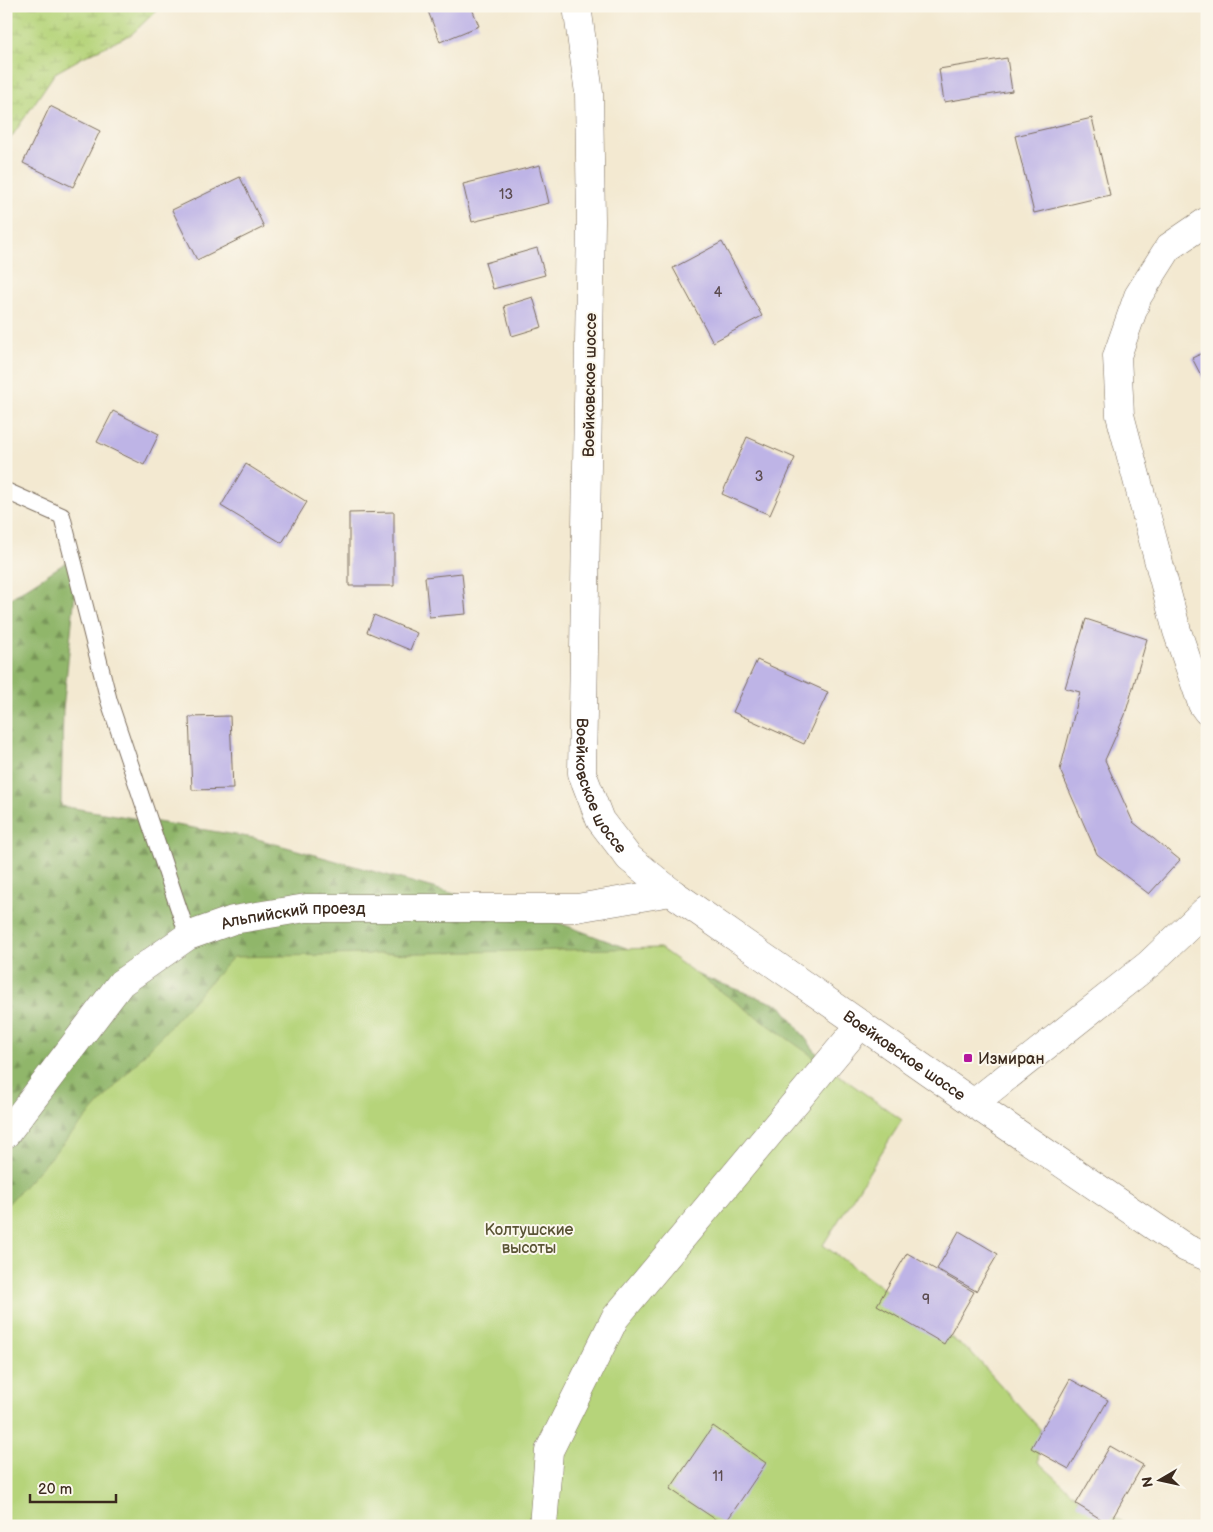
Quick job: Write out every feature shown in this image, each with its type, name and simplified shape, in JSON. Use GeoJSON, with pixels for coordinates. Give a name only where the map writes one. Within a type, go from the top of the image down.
{"type":"FeatureCollection","features":[{"type":"Feature","properties":{"kind":"street","name":"Воейковское шоссе"},"geometry":{"type":"LineString","coordinates":[[577,6],[589,93],[591,221],[582,773],[600,820],[629,858],[671,892],[1186,1248],[1207,1257]]}},
{"type":"Feature","properties":{"kind":"street"},"geometry":{"type":"LineString","coordinates":[[1207,221],[1169,247],[1138,296],[1116,356],[1120,415],[1177,631],[1202,704],[1207,711]]}},
{"type":"Feature","properties":{"kind":"street","name":"Альпийский проезд"},"geometry":{"type":"LineString","coordinates":[[6,1134],[121,983],[188,936],[233,920],[306,908],[577,908],[671,892]]}},
{"type":"Feature","properties":{"kind":"street"},"geometry":{"type":"LineString","coordinates":[[974,1103],[1149,964],[1207,910]]}},
{"type":"Feature","properties":{"kind":"street"},"geometry":{"type":"LineString","coordinates":[[543,1526],[549,1452],[615,1318],[861,1024]]}},
{"type":"Feature","properties":{"kind":"lane"},"geometry":{"type":"LineString","coordinates":[[6,491],[62,516],[109,700],[188,936]]}},
{"type":"Feature","properties":{"kind":"green space"},"geometry":{"type":"Polygon","coordinates":[[[6,6],[161,6],[132,34],[85,56],[55,73],[6,145],[6,6]]]}},
{"type":"Feature","properties":{"kind":"green space"},"geometry":{"type":"Polygon","coordinates":[[[79,554],[63,710],[61,806],[254,838],[562,924],[781,1006],[827,1067],[6,1526],[6,601],[79,554]]]}},
{"type":"Feature","properties":{"kind":"green space","name":"Колтушские высоты"},"geometry":{"type":"Polygon","coordinates":[[[660,948],[902,1120],[823,1245],[971,1352],[1040,1429],[1038,1462],[1089,1508],[1134,1526],[6,1526],[6,1206],[233,957],[660,948]]]}},
{"type":"Feature","properties":{"kind":"building"},"geometry":{"type":"Polygon","coordinates":[[[426,6],[471,6],[479,26],[440,42],[426,6]]]}},
{"type":"Feature","properties":{"kind":"building"},"geometry":{"type":"Polygon","coordinates":[[[1007,58],[1012,91],[944,102],[939,69],[1007,58]]]}},
{"type":"Feature","properties":{"kind":"building"},"geometry":{"type":"Polygon","coordinates":[[[50,106],[100,131],[73,187],[23,163],[50,106]]]}},
{"type":"Feature","properties":{"kind":"building"},"geometry":{"type":"Polygon","coordinates":[[[1092,118],[1110,195],[1034,213],[1015,136],[1092,118]]]}},
{"type":"Feature","properties":{"kind":"building"},"geometry":{"type":"Polygon","coordinates":[[[540,165],[549,203],[472,222],[463,184],[540,165]]]}},
{"type":"Feature","properties":{"kind":"building"},"geometry":{"type":"Polygon","coordinates":[[[240,177],[264,227],[197,260],[172,210],[240,177]]]}},
{"type":"Feature","properties":{"kind":"building"},"geometry":{"type":"Polygon","coordinates":[[[722,242],[762,316],[713,342],[673,268],[722,242]]]}},
{"type":"Feature","properties":{"kind":"building"},"geometry":{"type":"Polygon","coordinates":[[[537,248],[545,275],[493,289],[485,263],[537,248]]]}},
{"type":"Feature","properties":{"kind":"building"},"geometry":{"type":"Polygon","coordinates":[[[533,297],[542,327],[512,336],[504,306],[533,297]]]}},
{"type":"Feature","properties":{"kind":"building"},"geometry":{"type":"Polygon","coordinates":[[[1207,351],[1207,387],[1192,358],[1207,351]]]}},
{"type":"Feature","properties":{"kind":"building"},"geometry":{"type":"Polygon","coordinates":[[[113,411],[159,434],[144,465],[97,442],[113,411]]]}},
{"type":"Feature","properties":{"kind":"building"},"geometry":{"type":"Polygon","coordinates":[[[747,437],[795,458],[770,515],[722,494],[747,437]]]}},
{"type":"Feature","properties":{"kind":"building"},"geometry":{"type":"Polygon","coordinates":[[[246,464],[307,502],[282,543],[221,506],[246,464]]]}},
{"type":"Feature","properties":{"kind":"building"},"geometry":{"type":"Polygon","coordinates":[[[394,512],[394,586],[349,586],[349,513],[394,512]]]}},
{"type":"Feature","properties":{"kind":"building"},"geometry":{"type":"Polygon","coordinates":[[[462,573],[466,614],[429,617],[425,577],[462,573]]]}},
{"type":"Feature","properties":{"kind":"building"},"geometry":{"type":"Polygon","coordinates":[[[374,615],[417,633],[410,650],[367,632],[374,615]]]}},
{"type":"Feature","properties":{"kind":"building"},"geometry":{"type":"Polygon","coordinates":[[[1086,619],[1147,639],[1125,715],[1105,760],[1133,822],[1180,860],[1149,894],[1097,854],[1060,770],[1080,692],[1065,688],[1086,619]]]}},
{"type":"Feature","properties":{"kind":"building"},"geometry":{"type":"Polygon","coordinates":[[[757,660],[828,692],[804,744],[733,712],[757,660]]]}},
{"type":"Feature","properties":{"kind":"building"},"geometry":{"type":"Polygon","coordinates":[[[230,716],[233,789],[192,790],[189,717],[230,716]]]}},
{"type":"Feature","properties":{"kind":"building"},"geometry":{"type":"Polygon","coordinates":[[[959,1231],[998,1254],[976,1291],[937,1269],[959,1231]]]}},
{"type":"Feature","properties":{"kind":"building"},"geometry":{"type":"Polygon","coordinates":[[[907,1253],[974,1292],[944,1344],[877,1305],[907,1253]]]}},
{"type":"Feature","properties":{"kind":"building"},"geometry":{"type":"Polygon","coordinates":[[[1070,1379],[1108,1400],[1069,1469],[1031,1448],[1070,1379]]]}},
{"type":"Feature","properties":{"kind":"building"},"geometry":{"type":"Polygon","coordinates":[[[713,1426],[766,1463],[724,1525],[670,1489],[713,1426]]]}},
{"type":"Feature","properties":{"kind":"building"},"geometry":{"type":"Polygon","coordinates":[[[1110,1446],[1143,1465],[1109,1524],[1076,1504],[1110,1446]]]}},
{"type":"Feature","properties":{"kind":"place","name":"Измиран"},"geometry":{"type":"Point","coordinates":[968,1058]}}]}
